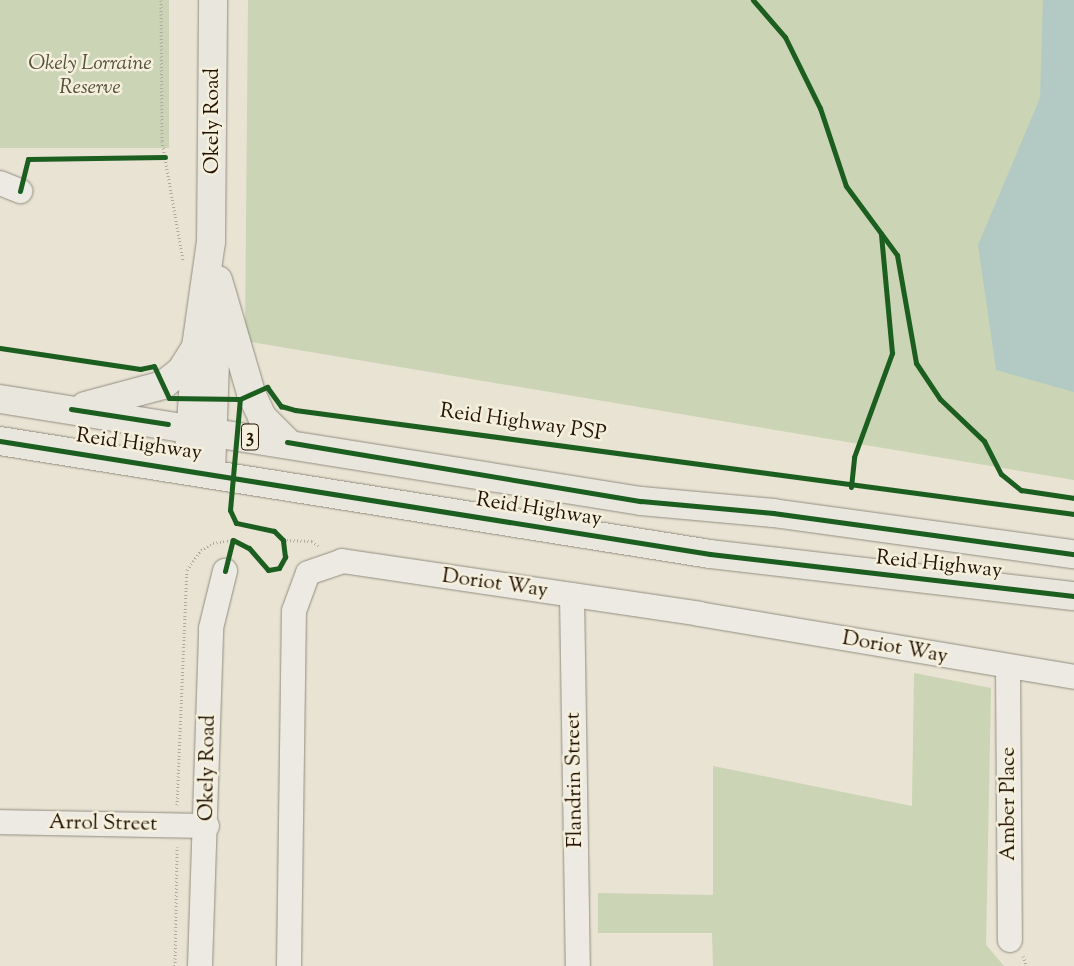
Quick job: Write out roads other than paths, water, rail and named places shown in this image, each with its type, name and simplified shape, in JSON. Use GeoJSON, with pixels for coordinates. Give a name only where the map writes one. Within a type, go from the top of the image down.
{"type":"FeatureCollection","features":[{"type":"Feature","properties":{"kind":"main road","name":"Okely Road"},"geometry":{"type":"LineString","coordinates":[[200,470],[201,429],[196,347],[211,242],[213,0]]}},
{"type":"Feature","properties":{"kind":"main road","name":"Okely Road"},"geometry":{"type":"LineString","coordinates":[[201,429],[218,280],[211,242]]}},
{"type":"Feature","properties":{"kind":"main road"},"geometry":{"type":"LineString","coordinates":[[218,280],[251,393],[262,417],[287,442]]}},
{"type":"Feature","properties":{"kind":"main road"},"geometry":{"type":"LineString","coordinates":[[71,409],[163,385],[181,371],[196,347]]}},
{"type":"Feature","properties":{"kind":"main road","name":"Reid Highway"},"geometry":{"type":"LineString","coordinates":[[0,399],[287,442],[641,501],[773,513],[1074,554]]}},
{"type":"Feature","properties":{"kind":"main road","name":"Reid Highway"},"geometry":{"type":"LineString","coordinates":[[0,441],[200,470],[710,554],[1074,596]]}},
{"type":"Feature","properties":{"kind":"street","name":"Doriot Way"},"geometry":{"type":"LineString","coordinates":[[289,966],[294,611],[308,573],[342,561],[572,595],[1008,668],[1074,677]]}},
{"type":"Feature","properties":{"kind":"street","name":"Okely Road"},"geometry":{"type":"LineString","coordinates":[[200,966],[207,826],[211,628],[225,571]]}},
{"type":"Feature","properties":{"kind":"street","name":"Flandrin Street"},"geometry":{"type":"LineString","coordinates":[[572,595],[578,966]]}},
{"type":"Feature","properties":{"kind":"street","name":"Amber Place"},"geometry":{"type":"LineString","coordinates":[[1008,668],[1010,940]]}},
{"type":"Feature","properties":{"kind":"street","name":"Arrol Street"},"geometry":{"type":"LineString","coordinates":[[0,822],[207,826]]}},
{"type":"Feature","properties":{"kind":"water"},"geometry":{"type":"Polygon","coordinates":[[[1043,0],[1074,0],[1074,392],[996,370],[978,245],[1040,98],[1043,0]]]}},
{"type":"Feature","properties":{"kind":"park label","name":"Okely Lorraine Reserve"},"geometry":{"type":"Point","coordinates":[90,76]}}]}
